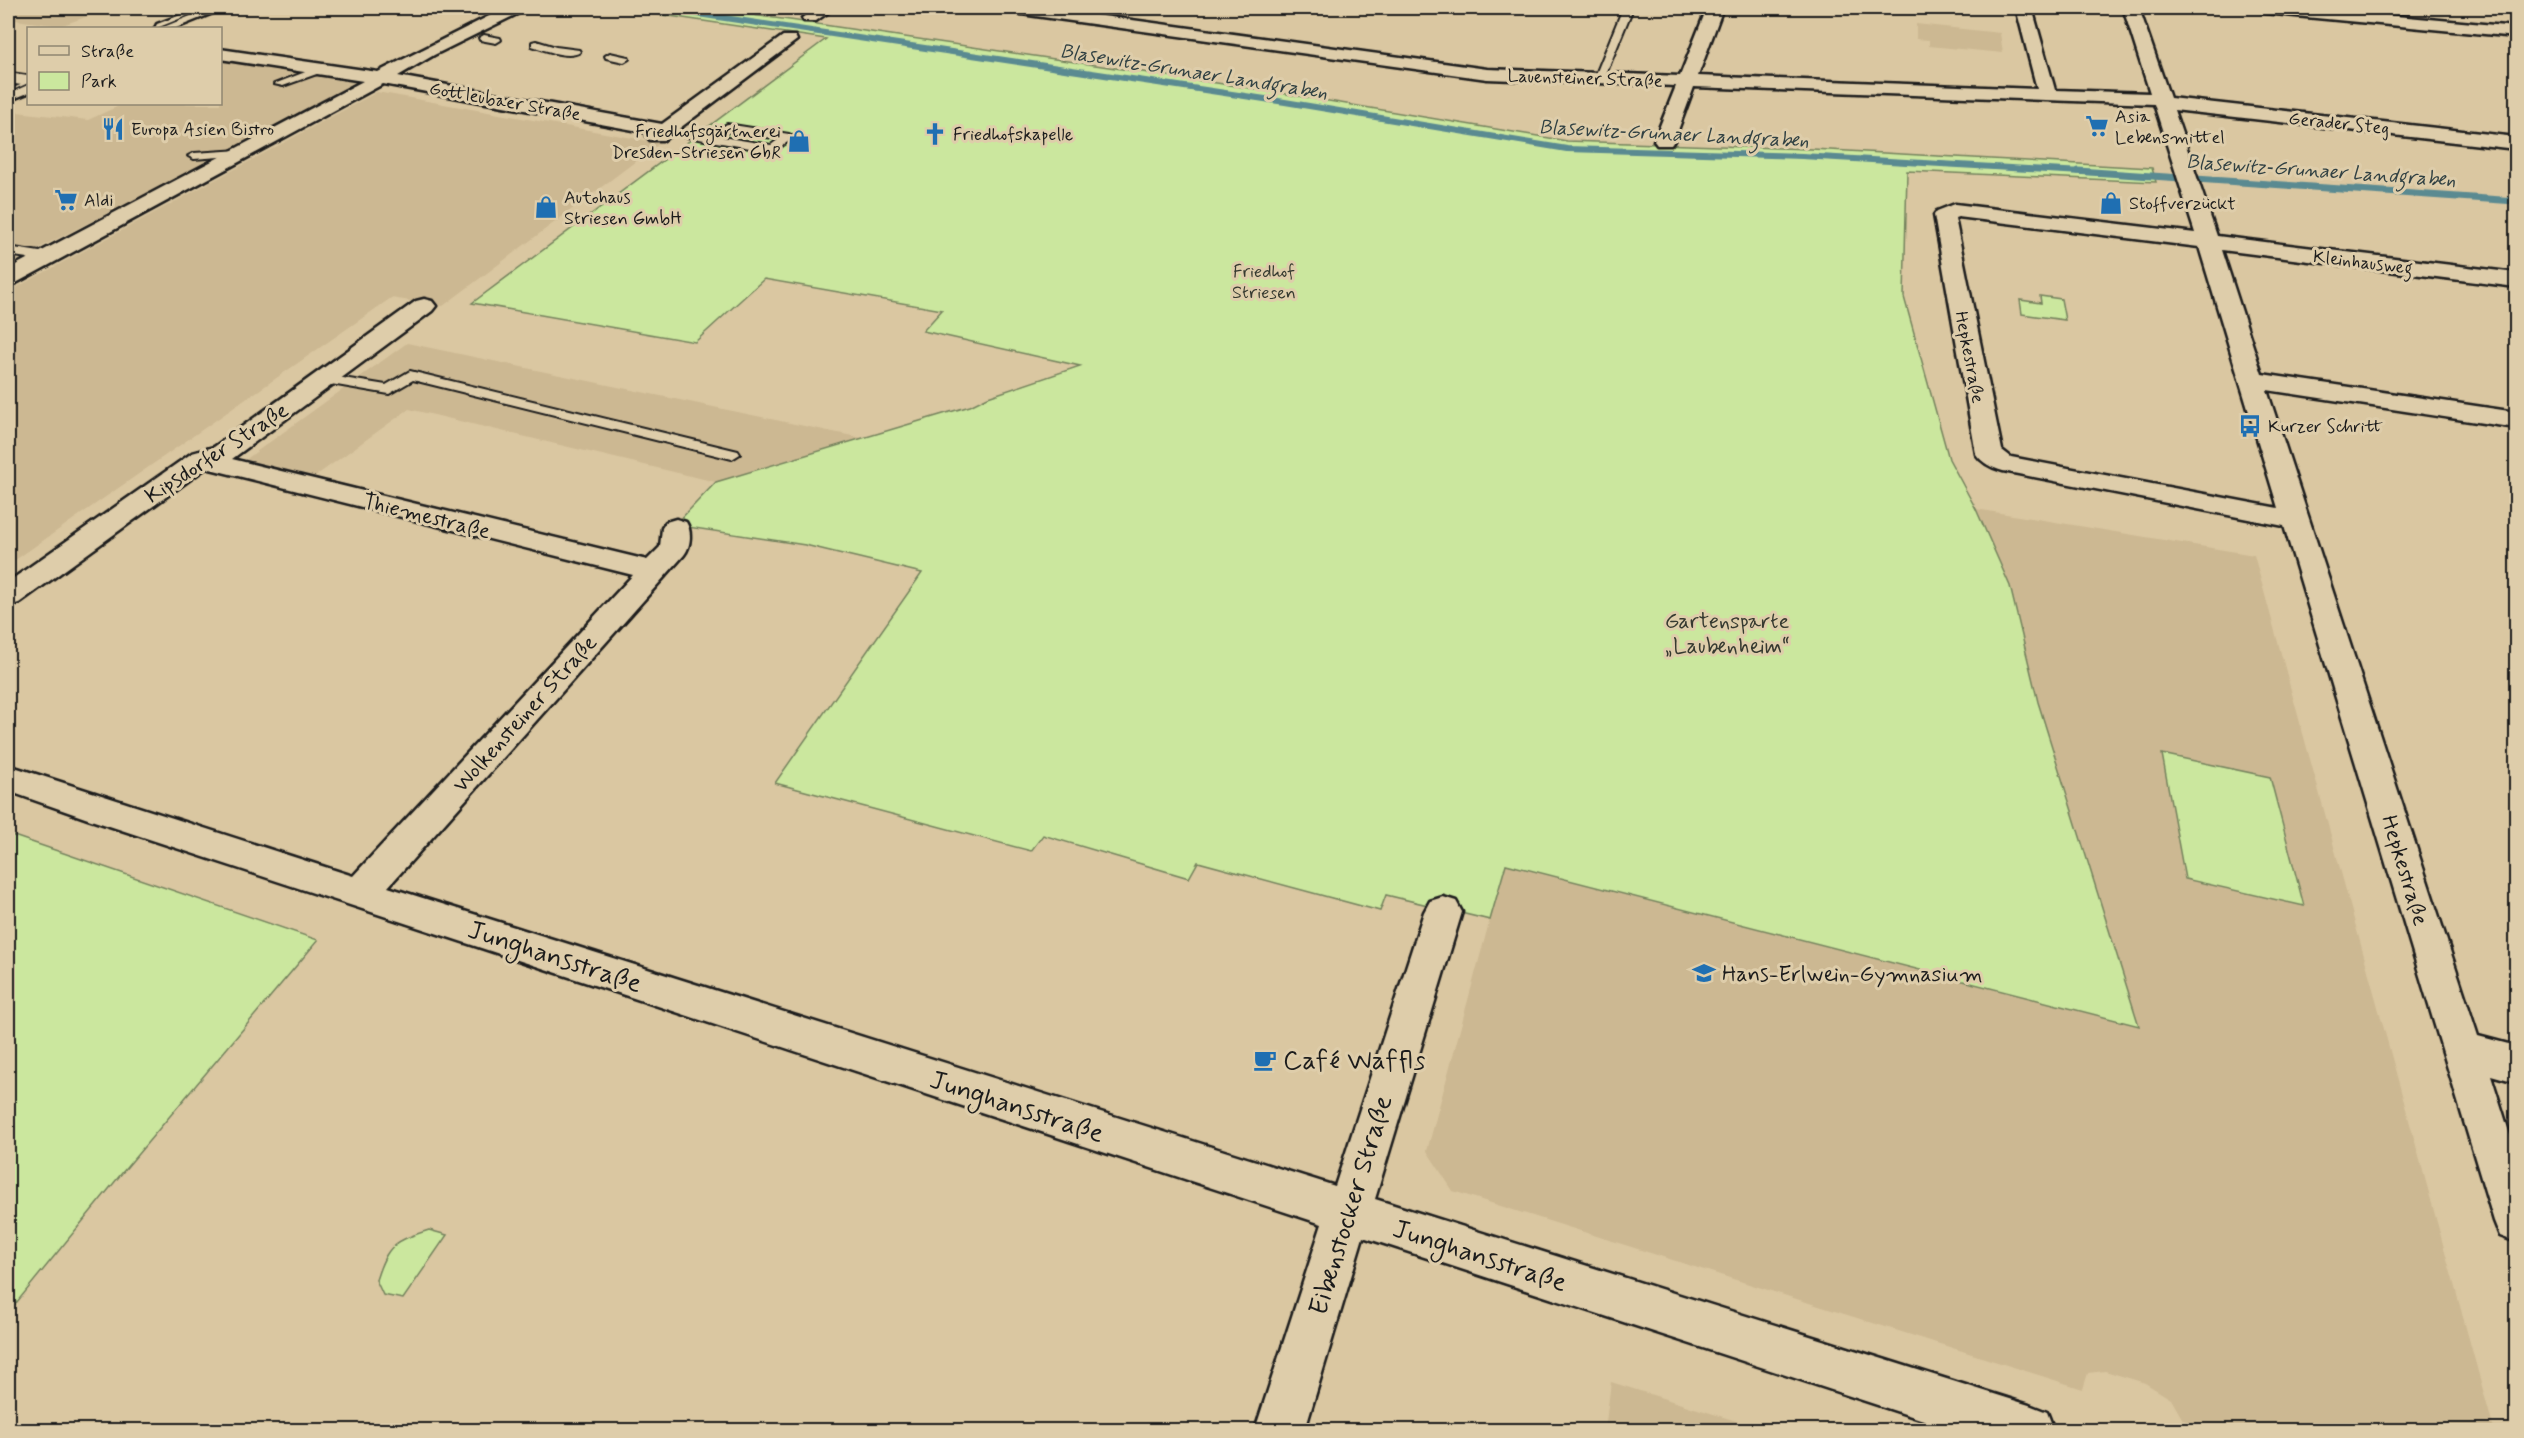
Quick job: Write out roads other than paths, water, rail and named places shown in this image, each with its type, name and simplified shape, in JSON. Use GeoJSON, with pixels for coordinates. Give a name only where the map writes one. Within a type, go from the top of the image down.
{"type":"FeatureCollection","features":[{"type":"Feature","properties":{"kind":"street"},"geometry":{"type":"LineString","coordinates":[[165,27],[212,8]]}},
{"type":"Feature","properties":{"kind":"street"},"geometry":{"type":"LineString","coordinates":[[8,278],[380,78],[517,8]]}},
{"type":"Feature","properties":{"kind":"street"},"geometry":{"type":"LineString","coordinates":[[810,18],[826,8]]}},
{"type":"Feature","properties":{"kind":"street","name":"Lauensteiner Straße"},"geometry":{"type":"LineString","coordinates":[[1014,8],[1153,20],[1487,74],[2048,94],[2161,101]]}},
{"type":"Feature","properties":{"kind":"street"},"geometry":{"type":"LineString","coordinates":[[1664,141],[1714,8]]}},
{"type":"Feature","properties":{"kind":"street"},"geometry":{"type":"LineString","coordinates":[[2024,8],[2048,94]]}},
{"type":"Feature","properties":{"kind":"street","name":"Hepkestraße"},"geometry":{"type":"LineString","coordinates":[[2131,8],[2209,244],[2517,1221]]}},
{"type":"Feature","properties":{"kind":"street"},"geometry":{"type":"LineString","coordinates":[[2264,8],[2517,32]]}},
{"type":"Feature","properties":{"kind":"street"},"geometry":{"type":"LineString","coordinates":[[658,135],[789,40]]}},
{"type":"Feature","properties":{"kind":"street","name":"Gottleubaer Straße"},"geometry":{"type":"LineString","coordinates":[[222,54],[380,78],[658,135]]}},
{"type":"Feature","properties":{"kind":"street"},"geometry":{"type":"LineString","coordinates":[[8,78],[27,81]]}},
{"type":"Feature","properties":{"kind":"street"},"geometry":{"type":"LineString","coordinates":[[8,96],[27,87]]}},
{"type":"Feature","properties":{"kind":"street","name":"Gerader Steg"},"geometry":{"type":"LineString","coordinates":[[2161,101],[2517,143]]}},
{"type":"Feature","properties":{"kind":"street","name":"Hepkestraße"},"geometry":{"type":"LineString","coordinates":[[2209,244],[1955,210],[1944,215],[1989,454],[2003,464],[2295,520]]}},
{"type":"Feature","properties":{"kind":"street","name":"Kleinhausweg"},"geometry":{"type":"LineString","coordinates":[[2209,244],[2517,280]]}},
{"type":"Feature","properties":{"kind":"street","name":"Kipsdorfer Straße"},"geometry":{"type":"LineString","coordinates":[[8,596],[201,459],[223,453],[424,306]]}},
{"type":"Feature","properties":{"kind":"street"},"geometry":{"type":"LineString","coordinates":[[2251,380],[2517,420]]}},
{"type":"Feature","properties":{"kind":"street","name":"Thiemestraße"},"geometry":{"type":"LineString","coordinates":[[201,459],[653,571]]}},
{"type":"Feature","properties":{"kind":"street","name":"Wolkensteiner Straße"},"geometry":{"type":"LineString","coordinates":[[360,893],[674,549],[676,528]]}},
{"type":"Feature","properties":{"kind":"street","name":"Junghansstraße"},"geometry":{"type":"LineString","coordinates":[[8,778],[100,810],[2028,1431]]}},
{"type":"Feature","properties":{"kind":"street","name":"Eibenstocker Straße"},"geometry":{"type":"LineString","coordinates":[[1280,1431],[1443,912]]}},
{"type":"Feature","properties":{"kind":"street"},"geometry":{"type":"LineString","coordinates":[[2463,1050],[2517,1064]]}},
{"type":"Feature","properties":{"kind":"lane"},"geometry":{"type":"LineString","coordinates":[[1599,79],[1628,8]]}},
{"type":"Feature","properties":{"kind":"lane"},"geometry":{"type":"LineString","coordinates":[[484,38],[496,40]]}},
{"type":"Feature","properties":{"kind":"lane"},"geometry":{"type":"LineString","coordinates":[[536,44],[555,50],[575,52]]}},
{"type":"Feature","properties":{"kind":"lane"},"geometry":{"type":"LineString","coordinates":[[610,56],[624,59]]}},
{"type":"Feature","properties":{"kind":"lane"},"geometry":{"type":"LineString","coordinates":[[279,84],[321,69]]}},
{"type":"Feature","properties":{"kind":"lane"},"geometry":{"type":"LineString","coordinates":[[658,135],[712,139],[773,149],[789,137],[727,127],[712,139]]}},
{"type":"Feature","properties":{"kind":"lane"},"geometry":{"type":"LineString","coordinates":[[194,156],[240,153]]}},
{"type":"Feature","properties":{"kind":"lane"},"geometry":{"type":"LineString","coordinates":[[8,251],[46,257]]}},
{"type":"Feature","properties":{"kind":"lane"},"geometry":{"type":"LineString","coordinates":[[325,379],[389,390],[410,375],[732,454]]}},
{"type":"Feature","properties":{"kind":"waterway","name":"Blasewitz‐Grunaer Landgraben"},"geometry":{"type":"LineString","coordinates":[[658,8],[1285,102],[1567,149],[1802,156],[2100,173]]}},
{"type":"Feature","properties":{"kind":"waterway","name":"Blasewitz‐Grunaer Landgraben"},"geometry":{"type":"LineString","coordinates":[[2078,171],[2516,201]]}},
{"type":"Feature","properties":{"kind":"tram line"},"geometry":{"type":"LineString","coordinates":[[161,27],[208,8]]}},
{"type":"Feature","properties":{"kind":"tram line"},"geometry":{"type":"LineString","coordinates":[[8,93],[27,84]]}},
{"type":"Feature","properties":{"kind":"place","name":"Asia Lebensmittel"},"geometry":{"type":"Point","coordinates":[2097,126]}},
{"type":"Feature","properties":{"kind":"place","name":"Europa Asien Bistro"},"geometry":{"type":"Point","coordinates":[113,129]}},
{"type":"Feature","properties":{"kind":"place","name":"Friedhofskapelle"},"geometry":{"type":"Point","coordinates":[935,134]}},
{"type":"Feature","properties":{"kind":"place","name":"Friedhofsgärtnerei Dresden-Striesen GbR"},"geometry":{"type":"Point","coordinates":[799,141]}},
{"type":"Feature","properties":{"kind":"place","name":"Aldi"},"geometry":{"type":"Point","coordinates":[66,200]}},
{"type":"Feature","properties":{"kind":"place","name":"Stoffverzückt"},"geometry":{"type":"Point","coordinates":[2111,203]}},
{"type":"Feature","properties":{"kind":"place","name":"Autohaus Striesen GmbH"},"geometry":{"type":"Point","coordinates":[546,207]}},
{"type":"Feature","properties":{"kind":"place","name":"Kurzer Schritt"},"geometry":{"type":"Point","coordinates":[2250,426]}},
{"type":"Feature","properties":{"kind":"place","name":"Hans-Erlwein-Gymnasium"},"geometry":{"type":"Point","coordinates":[1704,973]}},
{"type":"Feature","properties":{"kind":"place","name":"Café Waffls"},"geometry":{"type":"Point","coordinates":[1265,1060]}},
{"type":"Feature","properties":{"kind":"park label","name":"Friedhof Striesen"},"geometry":{"type":"Point","coordinates":[1264,281]}},
{"type":"Feature","properties":{"kind":"park label","name":"Gartensparte „Laubenheim“"},"geometry":{"type":"Point","coordinates":[1727,632]}}]}
